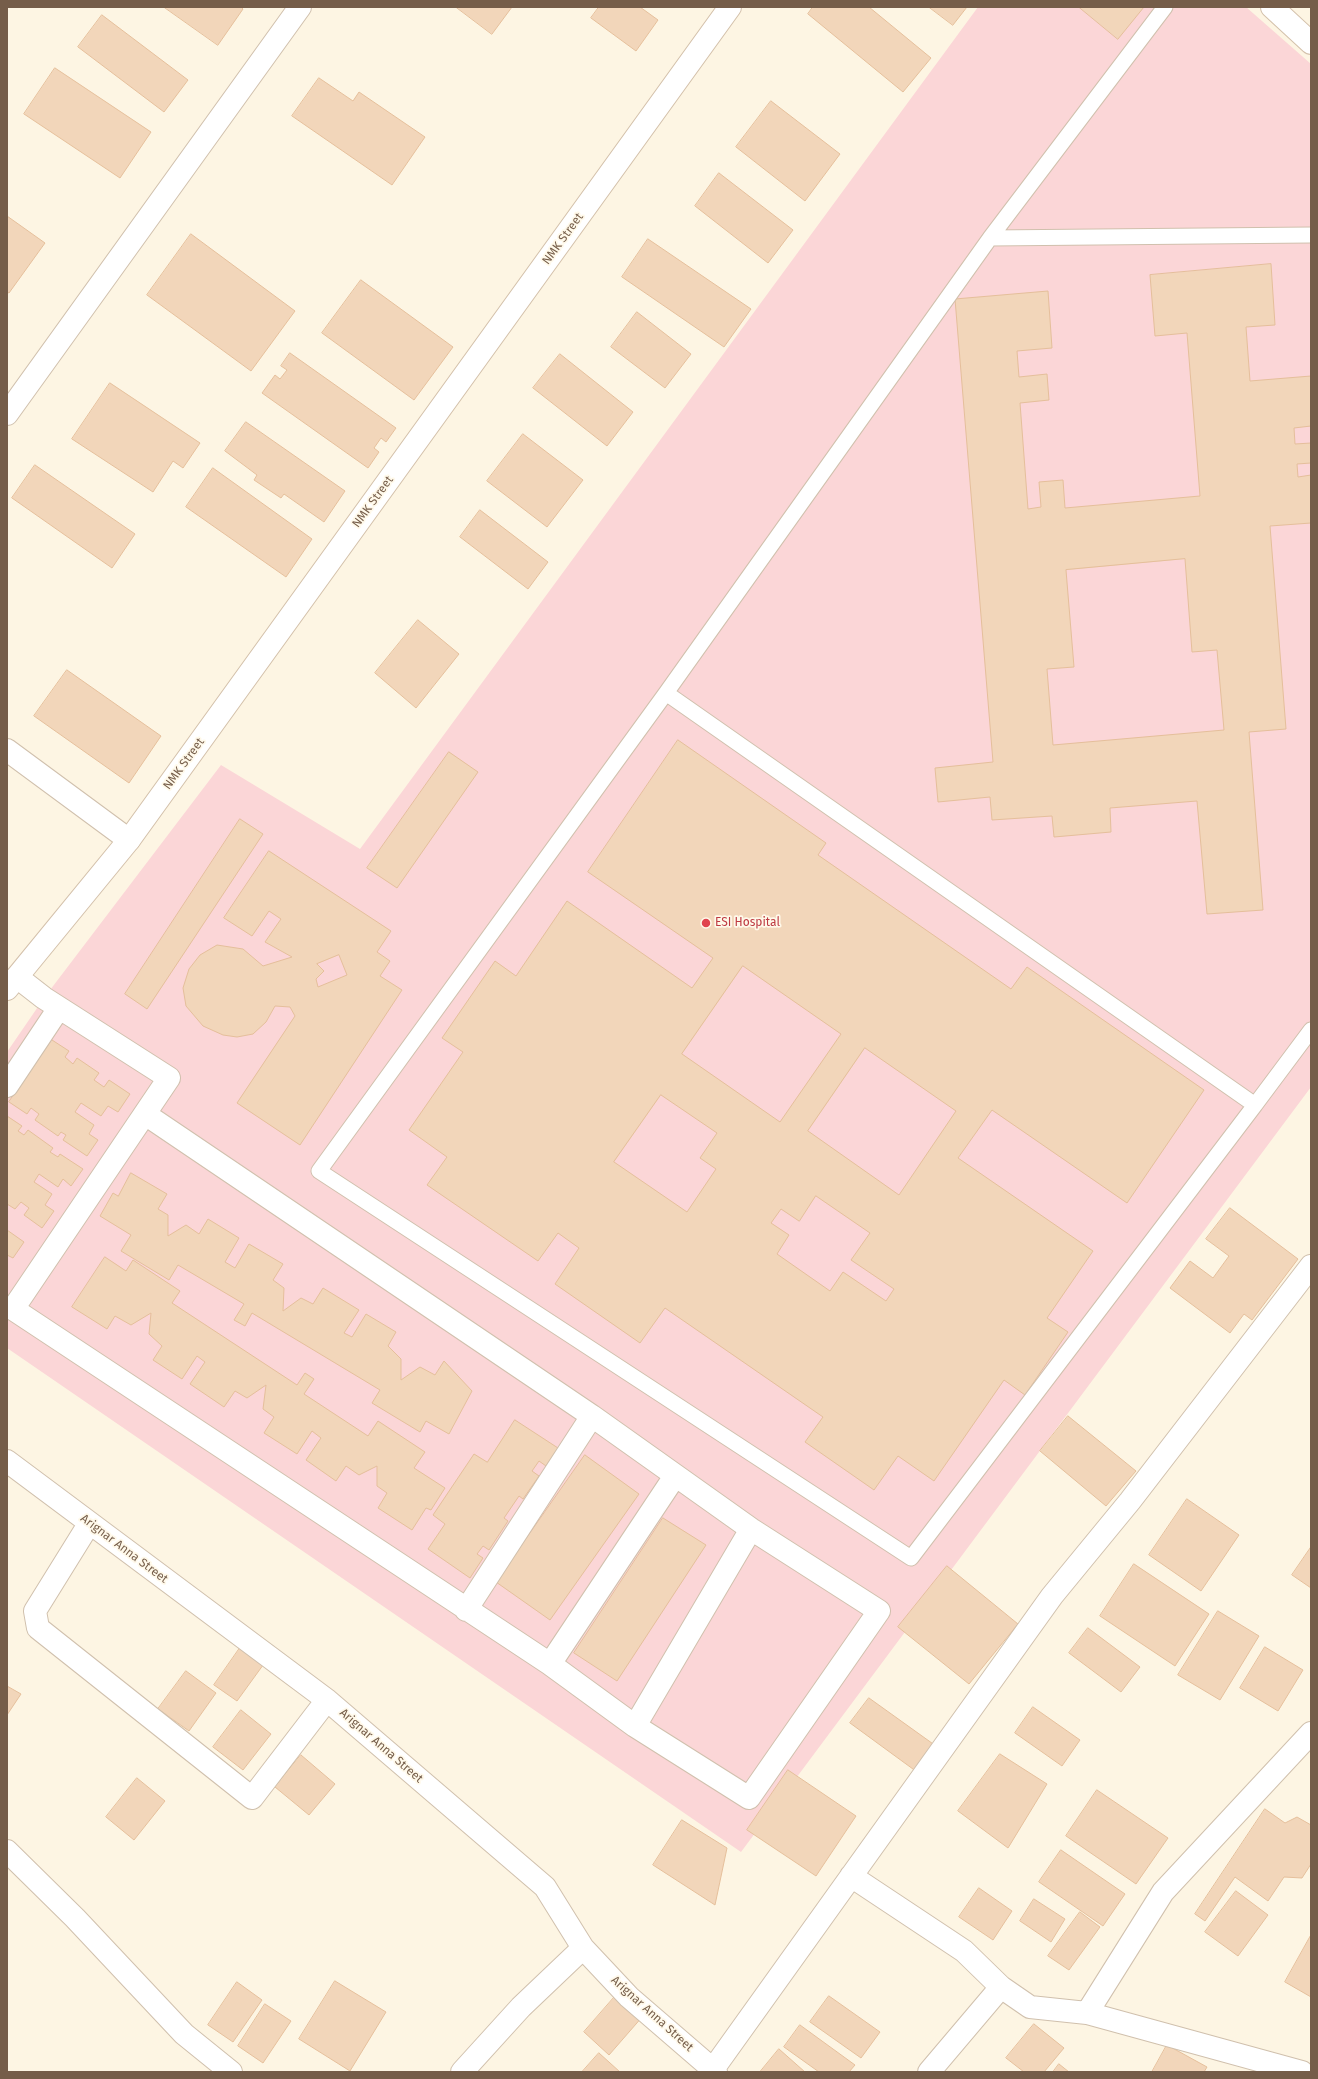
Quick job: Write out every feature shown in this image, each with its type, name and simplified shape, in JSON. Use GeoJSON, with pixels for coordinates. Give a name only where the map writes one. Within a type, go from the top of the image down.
{"type":"FeatureCollection","features":[{"type":"Feature","properties":{"kind":"street"},"geometry":{"type":"LineString","coordinates":[[7,414],[300,7]]}},
{"type":"Feature","properties":{"kind":"street","name":"NMK Street"},"geometry":{"type":"LineString","coordinates":[[12,983],[129,840],[730,7]]}},
{"type":"Feature","properties":{"kind":"street"},"geometry":{"type":"LineString","coordinates":[[1272,7],[1311,43]]}},
{"type":"Feature","properties":{"kind":"street"},"geometry":{"type":"LineString","coordinates":[[7,750],[129,840]]}},
{"type":"Feature","properties":{"kind":"street"},"geometry":{"type":"LineString","coordinates":[[12,983],[59,1008],[169,1078],[13,1309],[466,1610],[550,1664],[636,1726],[749,1798],[879,1611],[751,1529],[592,1416],[145,1114]]}},
{"type":"Feature","properties":{"kind":"street"},"geometry":{"type":"LineString","coordinates":[[7,1086],[59,1008]]}},
{"type":"Feature","properties":{"kind":"street"},"geometry":{"type":"LineString","coordinates":[[714,2071],[851,1876],[1052,1596],[1130,1501],[1311,1266]]}},
{"type":"Feature","properties":{"kind":"street"},"geometry":{"type":"LineString","coordinates":[[466,1610],[592,1416]]}},
{"type":"Feature","properties":{"kind":"street","name":"Arignar Anna Street"},"geometry":{"type":"LineString","coordinates":[[7,1461],[89,1524],[327,1700],[545,1887],[583,1948],[629,1997],[714,2071]]}},
{"type":"Feature","properties":{"kind":"street"},"geometry":{"type":"LineString","coordinates":[[550,1664],[675,1476]]}},
{"type":"Feature","properties":{"kind":"street"},"geometry":{"type":"LineString","coordinates":[[89,1524],[35,1611],[38,1628],[252,1798],[327,1700]]}},
{"type":"Feature","properties":{"kind":"street"},"geometry":{"type":"LineString","coordinates":[[636,1726],[751,1529]]}},
{"type":"Feature","properties":{"kind":"street"},"geometry":{"type":"LineString","coordinates":[[1087,2013],[1163,1892],[1311,1733]]}},
{"type":"Feature","properties":{"kind":"street"},"geometry":{"type":"LineString","coordinates":[[7,1851],[75,1918],[184,2034],[231,2072]]}},
{"type":"Feature","properties":{"kind":"street"},"geometry":{"type":"LineString","coordinates":[[851,1876],[964,1951],[1001,1987],[1030,2007],[1087,2013],[1302,2072]]}},
{"type":"Feature","properties":{"kind":"street"},"geometry":{"type":"LineString","coordinates":[[462,2072],[520,2007],[583,1948]]}},
{"type":"Feature","properties":{"kind":"street"},"geometry":{"type":"LineString","coordinates":[[929,2072],[1001,1987]]}},
{"type":"Feature","properties":{"kind":"lane"},"geometry":{"type":"LineString","coordinates":[[1165,7],[990,238],[666,693],[319,1171],[911,1558],[1311,1030]]}},
{"type":"Feature","properties":{"kind":"lane"},"geometry":{"type":"LineString","coordinates":[[990,238],[1311,235]]}},
{"type":"Feature","properties":{"kind":"lane"},"geometry":{"type":"LineString","coordinates":[[666,693],[1255,1105]]}},
{"type":"Feature","properties":{"kind":"shaded area","name":"ESI Hospital"},"geometry":{"type":"Polygon","coordinates":[[[978,7],[1246,7],[1311,64],[1311,1087],[741,1852],[7,1348],[7,1052],[44,998],[221,765],[360,849],[978,7]]]}},
{"type":"Feature","properties":{"kind":"building"},"geometry":{"type":"Polygon","coordinates":[[[164,7],[241,7],[243,9],[218,45],[164,7]]]}},
{"type":"Feature","properties":{"kind":"building"},"geometry":{"type":"Polygon","coordinates":[[[456,7],[512,7],[492,34],[456,7]]]}},
{"type":"Feature","properties":{"kind":"building"},"geometry":{"type":"Polygon","coordinates":[[[599,7],[640,7],[658,20],[636,51],[591,18],[599,7]]]}},
{"type":"Feature","properties":{"kind":"building"},"geometry":{"type":"Polygon","coordinates":[[[813,7],[869,7],[931,58],[903,92],[808,14],[813,7]]]}},
{"type":"Feature","properties":{"kind":"building"},"geometry":{"type":"Polygon","coordinates":[[[929,7],[967,7],[953,25],[929,7]]]}},
{"type":"Feature","properties":{"kind":"building"},"geometry":{"type":"Polygon","coordinates":[[[1079,7],[1144,7],[1118,39],[1079,7]]]}},
{"type":"Feature","properties":{"kind":"building"},"geometry":{"type":"Polygon","coordinates":[[[102,15],[188,80],[164,112],[78,47],[102,15]]]}},
{"type":"Feature","properties":{"kind":"building"},"geometry":{"type":"Polygon","coordinates":[[[55,68],[151,132],[120,178],[24,114],[55,68]]]}},
{"type":"Feature","properties":{"kind":"building"},"geometry":{"type":"Polygon","coordinates":[[[319,78],[353,101],[359,92],[425,137],[392,185],[292,116],[319,78]]]}},
{"type":"Feature","properties":{"kind":"building"},"geometry":{"type":"Polygon","coordinates":[[[771,101],[840,154],[805,201],[736,147],[771,101]]]}},
{"type":"Feature","properties":{"kind":"building"},"geometry":{"type":"Polygon","coordinates":[[[719,173],[793,230],[768,263],[695,206],[719,173]]]}},
{"type":"Feature","properties":{"kind":"building"},"geometry":{"type":"Polygon","coordinates":[[[7,216],[45,243],[9,293],[7,292],[7,216]]]}},
{"type":"Feature","properties":{"kind":"building"},"geometry":{"type":"Polygon","coordinates":[[[191,234],[295,311],[251,371],[147,295],[191,234]]]}},
{"type":"Feature","properties":{"kind":"building"},"geometry":{"type":"Polygon","coordinates":[[[648,239],[751,309],[724,347],[622,277],[648,239]]]}},
{"type":"Feature","properties":{"kind":"building"},"geometry":{"type":"Polygon","coordinates":[[[1271,264],[1275,325],[1246,327],[1250,381],[1311,376],[1311,426],[1294,428],[1295,444],[1311,443],[1311,463],[1297,464],[1298,477],[1311,475],[1311,523],[1270,526],[1286,729],[1249,732],[1263,910],[1207,914],[1197,801],[1110,808],[1111,832],[1054,837],[1052,816],[992,820],[990,797],[938,802],[935,768],[993,762],[955,299],[1048,291],[1052,348],[1017,351],[1019,377],[1047,374],[1049,400],[1020,403],[1028,509],[1041,507],[1039,482],[1063,480],[1065,508],[1200,496],[1187,333],[1155,336],[1150,275],[1271,264]],[[1185,559],[1066,570],[1074,667],[1047,669],[1053,745],[1224,730],[1217,650],[1192,652],[1185,559]]]}},
{"type":"Feature","properties":{"kind":"building"},"geometry":{"type":"Polygon","coordinates":[[[361,280],[453,347],[414,400],[322,333],[361,280]]]}},
{"type":"Feature","properties":{"kind":"building"},"geometry":{"type":"Polygon","coordinates":[[[637,312],[691,354],[665,388],[611,347],[637,312]]]}},
{"type":"Feature","properties":{"kind":"building"},"geometry":{"type":"Polygon","coordinates":[[[290,353],[396,428],[386,442],[381,438],[374,448],[379,452],[368,468],[262,393],[275,375],[280,379],[287,370],[281,366],[290,353]]]}},
{"type":"Feature","properties":{"kind":"building"},"geometry":{"type":"Polygon","coordinates":[[[560,354],[633,412],[607,446],[533,388],[560,354]]]}},
{"type":"Feature","properties":{"kind":"building"},"geometry":{"type":"Polygon","coordinates":[[[110,383],[200,443],[183,468],[173,461],[153,492],[72,439],[110,383]]]}},
{"type":"Feature","properties":{"kind":"building"},"geometry":{"type":"Polygon","coordinates":[[[246,422],[345,491],[324,522],[284,494],[281,498],[254,480],[257,475],[225,451],[246,422]]]}},
{"type":"Feature","properties":{"kind":"building"},"geometry":{"type":"Polygon","coordinates":[[[523,434],[583,480],[547,527],[487,481],[523,434]]]}},
{"type":"Feature","properties":{"kind":"building"},"geometry":{"type":"Polygon","coordinates":[[[35,465],[135,534],[112,568],[12,498],[35,465]]]}},
{"type":"Feature","properties":{"kind":"building"},"geometry":{"type":"Polygon","coordinates":[[[213,468],[312,539],[286,577],[186,507],[213,468]]]}},
{"type":"Feature","properties":{"kind":"building"},"geometry":{"type":"Polygon","coordinates":[[[480,510],[548,562],[528,589],[460,537],[480,510]]]}},
{"type":"Feature","properties":{"kind":"building"},"geometry":{"type":"Polygon","coordinates":[[[418,620],[459,654],[416,708],[375,673],[418,620]]]}},
{"type":"Feature","properties":{"kind":"building"},"geometry":{"type":"Polygon","coordinates":[[[67,670],[161,736],[129,783],[34,716],[67,670]]]}},
{"type":"Feature","properties":{"kind":"building"},"geometry":{"type":"Polygon","coordinates":[[[678,740],[826,843],[818,855],[1011,989],[1027,967],[1204,1090],[1127,1203],[992,1110],[958,1158],[1093,1251],[1047,1318],[1068,1332],[1025,1395],[1004,1380],[934,1481],[898,1456],[874,1490],[805,1442],[823,1417],[665,1308],[640,1343],[555,1284],[579,1248],[558,1233],[538,1261],[427,1185],[447,1157],[409,1130],[463,1052],[442,1038],[495,961],[516,976],[567,901],[692,988],[713,958],[588,872],[678,740]],[[743,966],[682,1054],[780,1122],[841,1034],[743,966]],[[865,1048],[808,1131],[899,1195],[956,1111],[865,1048]],[[661,1095],[614,1162],[687,1212],[716,1169],[700,1158],[717,1133],[661,1095]],[[816,1196],[799,1221],[781,1209],[771,1223],[789,1235],[777,1254],[830,1291],[843,1272],[886,1301],[894,1289],[851,1260],[870,1233],[816,1196]]]}},
{"type":"Feature","properties":{"kind":"building"},"geometry":{"type":"Polygon","coordinates":[[[449,752],[478,772],[397,888],[367,868],[449,752]]]}},
{"type":"Feature","properties":{"kind":"building"},"geometry":{"type":"Polygon","coordinates":[[[240,819],[263,834],[147,1009],[125,994],[240,819]]]}},
{"type":"Feature","properties":{"kind":"building"},"geometry":{"type":"Polygon","coordinates":[[[269,851],[391,931],[377,952],[390,961],[380,976],[402,990],[300,1145],[237,1103],[295,1016],[290,1007],[275,1006],[266,1022],[253,1034],[237,1037],[223,1035],[203,1026],[186,1006],[183,988],[189,969],[200,955],[217,945],[243,949],[263,966],[292,957],[265,942],[281,919],[269,911],[252,936],[224,918],[269,851]],[[339,955],[317,964],[324,971],[316,979],[318,987],[347,975],[339,955]]]}},
{"type":"Feature","properties":{"kind":"building"},"geometry":{"type":"Polygon","coordinates":[[[52,1040],[69,1051],[65,1057],[73,1064],[77,1058],[99,1073],[94,1080],[104,1087],[109,1080],[130,1094],[118,1112],[108,1106],[101,1116],[81,1103],[75,1112],[94,1125],[89,1134],[98,1140],[87,1156],[63,1140],[66,1135],[61,1132],[58,1136],[35,1120],[39,1114],[31,1108],[27,1114],[9,1102],[52,1040]]]}},
{"type":"Feature","properties":{"kind":"building"},"geometry":{"type":"Polygon","coordinates":[[[7,1116],[22,1126],[18,1131],[24,1135],[28,1130],[53,1148],[50,1152],[58,1157],[60,1154],[83,1169],[71,1186],[63,1179],[58,1187],[39,1174],[34,1182],[52,1194],[45,1205],[54,1211],[42,1228],[24,1215],[29,1208],[21,1202],[15,1209],[7,1204],[7,1116]]]}},
{"type":"Feature","properties":{"kind":"building"},"geometry":{"type":"Polygon","coordinates":[[[131,1173],[167,1194],[158,1209],[168,1215],[168,1236],[186,1225],[199,1234],[208,1219],[239,1238],[225,1262],[235,1268],[249,1244],[283,1264],[273,1280],[284,1288],[283,1311],[301,1298],[313,1304],[323,1288],[359,1310],[344,1333],[352,1337],[366,1314],[396,1332],[388,1346],[401,1359],[401,1380],[420,1367],[435,1375],[444,1361],[472,1391],[449,1434],[426,1421],[420,1432],[372,1403],[380,1390],[252,1313],[245,1326],[234,1320],[244,1304],[178,1265],[169,1280],[121,1251],[131,1235],[100,1216],[113,1193],[118,1196],[131,1173]]]}},
{"type":"Feature","properties":{"kind":"building"},"geometry":{"type":"Polygon","coordinates":[[[1230,1208],[1298,1259],[1252,1320],[1244,1314],[1230,1333],[1170,1288],[1190,1261],[1213,1278],[1229,1256],[1206,1239],[1230,1208]]]}},
{"type":"Feature","properties":{"kind":"building"},"geometry":{"type":"Polygon","coordinates":[[[7,1230],[24,1242],[13,1258],[7,1255],[7,1230]]]}},
{"type":"Feature","properties":{"kind":"building"},"geometry":{"type":"Polygon","coordinates":[[[105,1257],[126,1271],[133,1260],[180,1291],[172,1303],[297,1385],[305,1373],[314,1379],[304,1394],[368,1436],[378,1421],[425,1452],[414,1468],[445,1488],[431,1510],[426,1508],[412,1530],[378,1508],[387,1493],[377,1486],[377,1466],[359,1475],[346,1466],[336,1481],[306,1460],[321,1438],[312,1431],[297,1454],[264,1433],[274,1417],[263,1409],[266,1385],[247,1398],[235,1391],[224,1407],[190,1384],[205,1362],[197,1356],[182,1379],[153,1360],[162,1346],[149,1334],[151,1313],[131,1325],[115,1316],[107,1329],[72,1307],[105,1257]]]}},
{"type":"Feature","properties":{"kind":"building"},"geometry":{"type":"Polygon","coordinates":[[[1068,1416],[1136,1471],[1106,1506],[1040,1451],[1068,1416]]]}},
{"type":"Feature","properties":{"kind":"building"},"geometry":{"type":"Polygon","coordinates":[[[515,1420],[558,1448],[546,1466],[539,1461],[532,1471],[539,1476],[523,1499],[519,1496],[504,1518],[508,1521],[489,1550],[483,1546],[477,1554],[483,1558],[470,1578],[428,1549],[445,1524],[433,1515],[474,1454],[487,1462],[515,1420]]]}},
{"type":"Feature","properties":{"kind":"building"},"geometry":{"type":"Polygon","coordinates":[[[585,1455],[639,1494],[550,1620],[496,1582],[585,1455]]]}},
{"type":"Feature","properties":{"kind":"building"},"geometry":{"type":"Polygon","coordinates":[[[1187,1499],[1239,1535],[1201,1591],[1149,1555],[1187,1499]]]}},
{"type":"Feature","properties":{"kind":"building"},"geometry":{"type":"Polygon","coordinates":[[[663,1518],[706,1545],[617,1681],[574,1653],[663,1518]]]}},
{"type":"Feature","properties":{"kind":"building"},"geometry":{"type":"Polygon","coordinates":[[[1311,1547],[1311,1588],[1292,1575],[1311,1547]]]}},
{"type":"Feature","properties":{"kind":"building"},"geometry":{"type":"Polygon","coordinates":[[[1134,1564],[1209,1614],[1175,1666],[1100,1616],[1134,1564]]]}},
{"type":"Feature","properties":{"kind":"building"},"geometry":{"type":"Polygon","coordinates":[[[947,1566],[1018,1624],[969,1684],[898,1627],[947,1566]]]}},
{"type":"Feature","properties":{"kind":"building"},"geometry":{"type":"Polygon","coordinates":[[[1218,1611],[1259,1636],[1220,1700],[1178,1675],[1218,1611]]]}},
{"type":"Feature","properties":{"kind":"building"},"geometry":{"type":"Polygon","coordinates":[[[1088,1628],[1140,1667],[1121,1692],[1069,1653],[1088,1628]]]}},
{"type":"Feature","properties":{"kind":"building"},"geometry":{"type":"Polygon","coordinates":[[[242,1645],[266,1661],[237,1701],[214,1685],[242,1645]]]}},
{"type":"Feature","properties":{"kind":"building"},"geometry":{"type":"Polygon","coordinates":[[[1265,1647],[1303,1670],[1278,1711],[1240,1688],[1265,1647]]]}},
{"type":"Feature","properties":{"kind":"building"},"geometry":{"type":"Polygon","coordinates":[[[186,1671],[216,1693],[189,1731],[158,1709],[186,1671]]]}},
{"type":"Feature","properties":{"kind":"building"},"geometry":{"type":"Polygon","coordinates":[[[7,1686],[21,1694],[7,1715],[7,1686]]]}},
{"type":"Feature","properties":{"kind":"building"},"geometry":{"type":"Polygon","coordinates":[[[869,1698],[936,1746],[917,1772],[850,1723],[869,1698]]]}},
{"type":"Feature","properties":{"kind":"building"},"geometry":{"type":"Polygon","coordinates":[[[1033,1707],[1080,1740],[1062,1766],[1015,1733],[1033,1707]]]}},
{"type":"Feature","properties":{"kind":"building"},"geometry":{"type":"Polygon","coordinates":[[[241,1710],[271,1734],[243,1770],[213,1747],[241,1710]]]}},
{"type":"Feature","properties":{"kind":"building"},"geometry":{"type":"Polygon","coordinates":[[[1000,1754],[1047,1784],[1008,1848],[958,1811],[1000,1754]]]}},
{"type":"Feature","properties":{"kind":"building"},"geometry":{"type":"Polygon","coordinates":[[[301,1755],[335,1784],[309,1815],[275,1787],[301,1755]]]}},
{"type":"Feature","properties":{"kind":"building"},"geometry":{"type":"Polygon","coordinates":[[[788,1770],[856,1816],[816,1876],[747,1830],[788,1770]]]}},
{"type":"Feature","properties":{"kind":"building"},"geometry":{"type":"Polygon","coordinates":[[[137,1778],[165,1801],[134,1840],[106,1817],[137,1778]]]}},
{"type":"Feature","properties":{"kind":"building"},"geometry":{"type":"Polygon","coordinates":[[[1097,1790],[1168,1838],[1136,1884],[1066,1836],[1097,1790]]]}},
{"type":"Feature","properties":{"kind":"building"},"geometry":{"type":"Polygon","coordinates":[[[1265,1809],[1285,1823],[1297,1817],[1311,1825],[1311,1864],[1302,1878],[1284,1877],[1268,1901],[1235,1877],[1205,1921],[1195,1914],[1265,1809]]]}},
{"type":"Feature","properties":{"kind":"building"},"geometry":{"type":"Polygon","coordinates":[[[682,1820],[727,1848],[715,1905],[653,1865],[682,1820]]]}},
{"type":"Feature","properties":{"kind":"building"},"geometry":{"type":"Polygon","coordinates":[[[1061,1850],[1125,1894],[1103,1926],[1039,1882],[1061,1850]]]}},
{"type":"Feature","properties":{"kind":"building"},"geometry":{"type":"Polygon","coordinates":[[[979,1888],[1012,1911],[993,1940],[959,1917],[979,1888]]]}},
{"type":"Feature","properties":{"kind":"building"},"geometry":{"type":"Polygon","coordinates":[[[1236,1891],[1268,1915],[1238,1956],[1205,1932],[1236,1891]]]}},
{"type":"Feature","properties":{"kind":"building"},"geometry":{"type":"Polygon","coordinates":[[[1034,1899],[1065,1919],[1051,1942],[1020,1921],[1034,1899]]]}},
{"type":"Feature","properties":{"kind":"building"},"geometry":{"type":"Polygon","coordinates":[[[1080,1912],[1100,1927],[1069,1970],[1048,1956],[1080,1912]]]}},
{"type":"Feature","properties":{"kind":"building"},"geometry":{"type":"Polygon","coordinates":[[[1311,1935],[1311,1997],[1285,1982],[1311,1935]]]}},
{"type":"Feature","properties":{"kind":"building"},"geometry":{"type":"Polygon","coordinates":[[[335,1981],[386,2012],[350,2071],[299,2039],[335,1981]]]}},
{"type":"Feature","properties":{"kind":"building"},"geometry":{"type":"Polygon","coordinates":[[[237,1982],[262,2000],[233,2042],[208,2025],[237,1982]]]}},
{"type":"Feature","properties":{"kind":"building"},"geometry":{"type":"Polygon","coordinates":[[[618,1993],[643,2016],[609,2055],[584,2032],[618,1993]]]}},
{"type":"Feature","properties":{"kind":"building"},"geometry":{"type":"Polygon","coordinates":[[[829,1996],[880,2032],[861,2058],[810,2022],[829,1996]]]}},
{"type":"Feature","properties":{"kind":"building"},"geometry":{"type":"Polygon","coordinates":[[[265,2004],[291,2021],[263,2063],[238,2046],[265,2004]]]}},
{"type":"Feature","properties":{"kind":"building"},"geometry":{"type":"Polygon","coordinates":[[[1034,2024],[1064,2048],[1044,2072],[1024,2072],[1006,2058],[1034,2024]]]}},
{"type":"Feature","properties":{"kind":"building"},"geometry":{"type":"Polygon","coordinates":[[[800,2025],[855,2065],[849,2072],[819,2072],[784,2047],[800,2025]]]}},
{"type":"Feature","properties":{"kind":"building"},"geometry":{"type":"Polygon","coordinates":[[[1167,2045],[1207,2067],[1204,2072],[1152,2072],[1167,2045]]]}},
{"type":"Feature","properties":{"kind":"building"},"geometry":{"type":"Polygon","coordinates":[[[779,2049],[805,2072],[760,2072],[779,2049]]]}},
{"type":"Feature","properties":{"kind":"building"},"geometry":{"type":"Polygon","coordinates":[[[599,2053],[620,2072],[582,2072],[599,2053]]]}},
{"type":"Feature","properties":{"kind":"building"},"geometry":{"type":"Polygon","coordinates":[[[1059,2064],[1069,2072],[1053,2072],[1059,2064]]]}},
{"type":"Feature","properties":{"kind":"place","name":"ESI Hospital"},"geometry":{"type":"Point","coordinates":[706,923]}}]}
